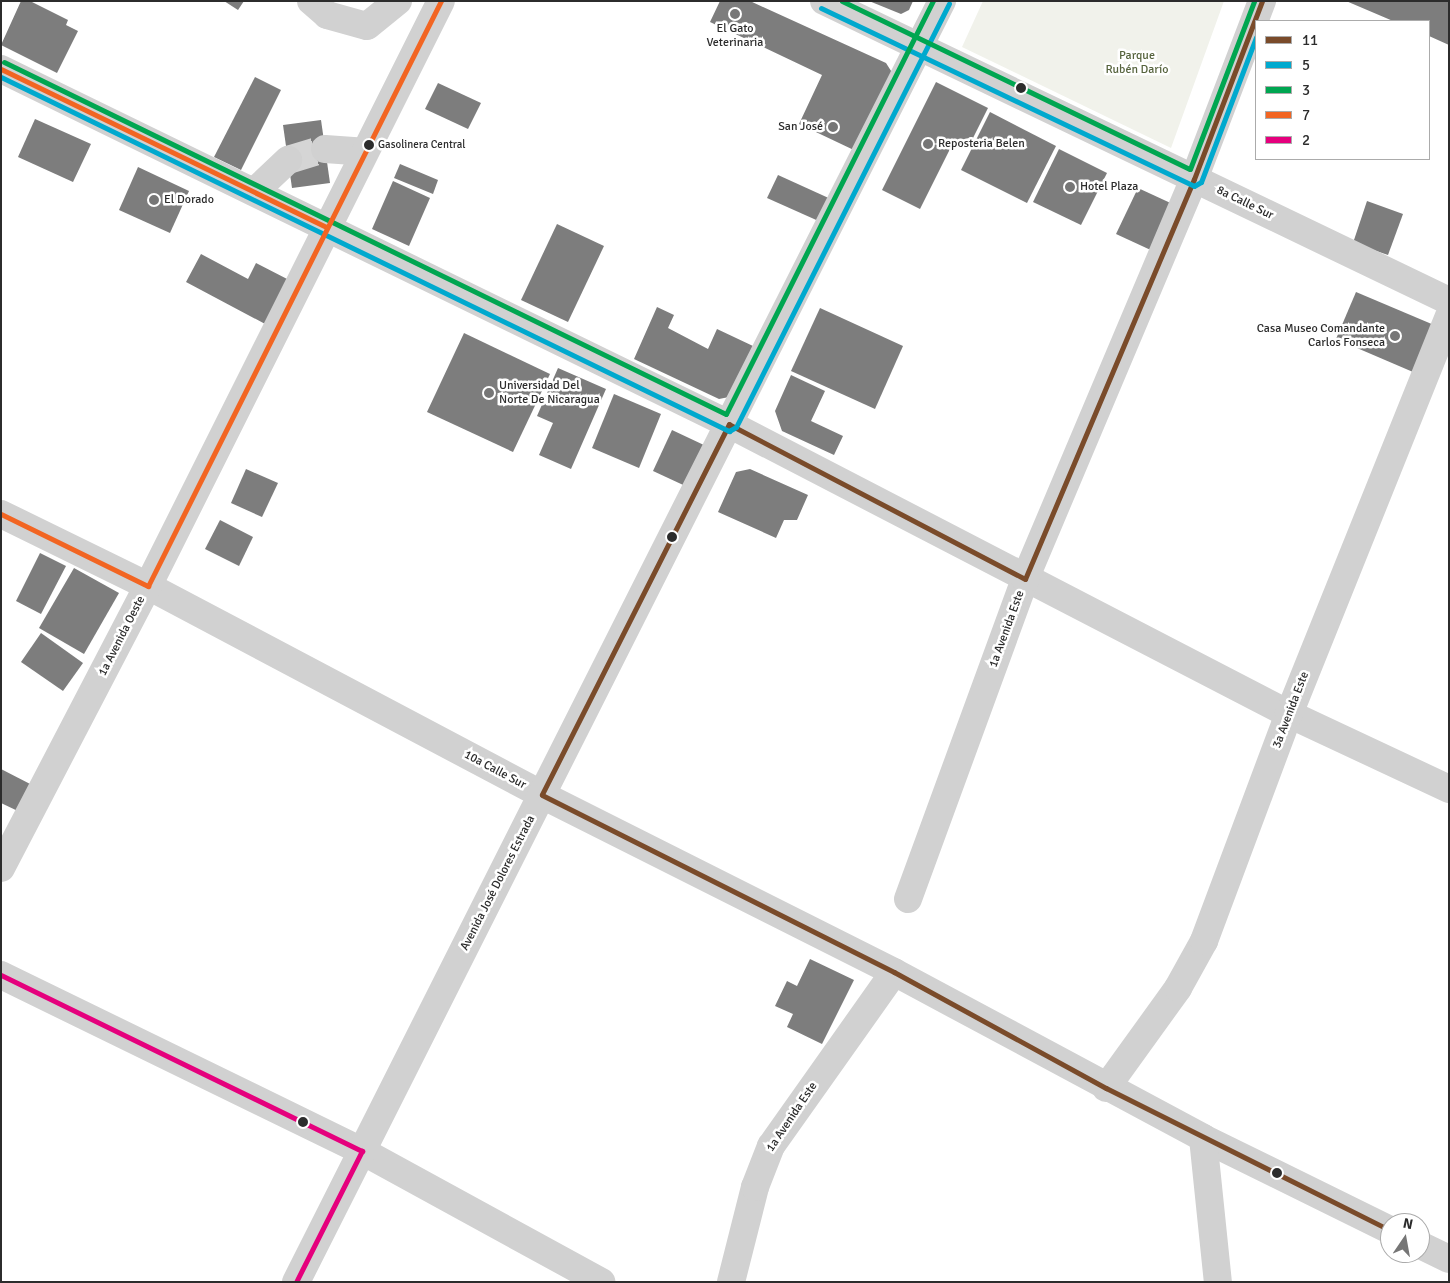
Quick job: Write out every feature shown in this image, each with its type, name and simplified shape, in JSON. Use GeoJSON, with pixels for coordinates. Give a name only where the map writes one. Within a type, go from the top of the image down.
{"type":"FeatureCollection","features":[{"type":"Feature","properties":{"kind":"street"},"geometry":{"type":"LineString","coordinates":[[311,1],[327,15],[367,26],[398,1]]}},
{"type":"Feature","properties":{"kind":"street","name":"1a Avenida Oeste"},"geometry":{"type":"LineString","coordinates":[[1,868],[148,586],[326,227],[441,1]]}},
{"type":"Feature","properties":{"kind":"street","name":"8a Calle Sur"},"geometry":{"type":"LineString","coordinates":[[824,1],[1449,301]]}},
{"type":"Feature","properties":{"kind":"street","name":"Avenida José Dolores Estrada"},"geometry":{"type":"LineString","coordinates":[[296,1282],[942,1]]}},
{"type":"Feature","properties":{"kind":"street","name":"1a Avenida Este"},"geometry":{"type":"LineString","coordinates":[[908,899],[1025,578],[1194,179],[1262,1]]}},
{"type":"Feature","properties":{"kind":"street"},"geometry":{"type":"LineString","coordinates":[[1,70],[729,424],[1289,714],[1449,789]]}},
{"type":"Feature","properties":{"kind":"street"},"geometry":{"type":"LineString","coordinates":[[325,149],[364,152]]}},
{"type":"Feature","properties":{"kind":"street"},"geometry":{"type":"LineString","coordinates":[[254,192],[288,160]]}},
{"type":"Feature","properties":{"kind":"street","name":"3a Avenida Este"},"geometry":{"type":"LineString","coordinates":[[1106,1088],[1178,988],[1204,941],[1289,714],[1449,316]]}},
{"type":"Feature","properties":{"kind":"street","name":"10a Calle Sur"},"geometry":{"type":"LineString","coordinates":[[1,514],[148,586],[542,795],[894,972],[1106,1088],[1380,1225]]}},
{"type":"Feature","properties":{"kind":"street","name":"1a Avenida Este"},"geometry":{"type":"LineString","coordinates":[[731,1282],[755,1187],[770,1146],[894,972]]}},
{"type":"Feature","properties":{"kind":"street"},"geometry":{"type":"LineString","coordinates":[[1,975],[362,1151],[601,1282]]}},
{"type":"Feature","properties":{"kind":"street"},"geometry":{"type":"LineString","coordinates":[[1203,1138],[1218,1282]]}},
{"type":"Feature","properties":{"kind":"street"},"geometry":{"type":"LineString","coordinates":[[1430,1250],[1449,1259]]}},
{"type":"Feature","properties":{"kind":"green space","name":"Parque Rubén Darío"},"geometry":{"type":"Polygon","coordinates":[[[983,1],[1224,1],[1171,148],[962,47],[983,1]]]}},
{"type":"Feature","properties":{"kind":"building"},"geometry":{"type":"Polygon","coordinates":[[[21,1],[30,1],[68,20],[66,25],[78,31],[57,73],[1,45],[21,1]]]}},
{"type":"Feature","properties":{"kind":"building"},"geometry":{"type":"Polygon","coordinates":[[[224,1],[244,1],[238,10],[224,1]]]}},
{"type":"Feature","properties":{"kind":"building"},"geometry":{"type":"Polygon","coordinates":[[[720,1],[750,1],[886,63],[893,74],[858,152],[799,124],[822,75],[710,22],[720,1]]]}},
{"type":"Feature","properties":{"kind":"building"},"geometry":{"type":"Polygon","coordinates":[[[869,1],[913,1],[909,10],[901,14],[869,1]]]}},
{"type":"Feature","properties":{"kind":"building"},"geometry":{"type":"Polygon","coordinates":[[[1346,1],[1449,1],[1449,45],[1430,36],[1430,20],[1391,20],[1346,1]]]}},
{"type":"Feature","properties":{"kind":"building"},"geometry":{"type":"Polygon","coordinates":[[[255,77],[281,90],[241,170],[214,157],[255,77]]]}},
{"type":"Feature","properties":{"kind":"building","name":"Reposteria Belen"},"geometry":{"type":"Polygon","coordinates":[[[936,82],[988,108],[968,148],[954,141],[920,209],[882,190],[936,82]]]}},
{"type":"Feature","properties":{"kind":"building"},"geometry":{"type":"Polygon","coordinates":[[[438,83],[481,103],[468,129],[425,109],[438,83]]]}},
{"type":"Feature","properties":{"kind":"building"},"geometry":{"type":"Polygon","coordinates":[[[990,112],[1056,146],[1027,203],[961,170],[990,112]]]}},
{"type":"Feature","properties":{"kind":"building"},"geometry":{"type":"Polygon","coordinates":[[[35,119],[91,144],[73,182],[18,157],[35,119]]]}},
{"type":"Feature","properties":{"kind":"building"},"geometry":{"type":"Polygon","coordinates":[[[321,120],[330,183],[292,188],[283,125],[321,120]]]}},
{"type":"Feature","properties":{"kind":"building","name":"Hotel Plaza"},"geometry":{"type":"Polygon","coordinates":[[[1059,149],[1107,173],[1081,225],[1033,202],[1059,149]]]}},
{"type":"Feature","properties":{"kind":"building"},"geometry":{"type":"Polygon","coordinates":[[[400,164],[438,180],[433,194],[394,178],[400,164]]]}},
{"type":"Feature","properties":{"kind":"building","name":"El Dorado"},"geometry":{"type":"Polygon","coordinates":[[[138,167],[189,191],[170,233],[119,210],[138,167]]]}},
{"type":"Feature","properties":{"kind":"building"},"geometry":{"type":"Polygon","coordinates":[[[778,175],[833,200],[823,223],[767,198],[778,175]]]}},
{"type":"Feature","properties":{"kind":"building"},"geometry":{"type":"Polygon","coordinates":[[[393,181],[430,198],[409,246],[372,229],[393,181]]]}},
{"type":"Feature","properties":{"kind":"building"},"geometry":{"type":"Polygon","coordinates":[[[1138,188],[1177,206],[1155,252],[1116,234],[1138,188]]]}},
{"type":"Feature","properties":{"kind":"building"},"geometry":{"type":"Polygon","coordinates":[[[1367,201],[1403,214],[1388,255],[1353,243],[1367,201]]]}},
{"type":"Feature","properties":{"kind":"building"},"geometry":{"type":"Polygon","coordinates":[[[557,224],[604,246],[568,322],[521,300],[557,224]]]}},
{"type":"Feature","properties":{"kind":"building"},"geometry":{"type":"Polygon","coordinates":[[[201,254],[248,279],[256,263],[291,281],[267,325],[186,282],[201,254]]]}},
{"type":"Feature","properties":{"kind":"building","name":"Casa Museo Comandante Carlos Fonseca"},"geometry":{"type":"Polygon","coordinates":[[[1356,292],[1434,325],[1413,372],[1336,339],[1356,292]]]}},
{"type":"Feature","properties":{"kind":"building"},"geometry":{"type":"Polygon","coordinates":[[[657,307],[674,315],[668,328],[708,349],[717,329],[753,346],[729,397],[719,399],[634,359],[657,307]]]}},
{"type":"Feature","properties":{"kind":"building"},"geometry":{"type":"Polygon","coordinates":[[[820,308],[903,346],[875,409],[791,371],[820,308]]]}},
{"type":"Feature","properties":{"kind":"building","name":"Universidad Del Norte De Nicaragua"},"geometry":{"type":"Polygon","coordinates":[[[464,333],[550,374],[513,452],[427,412],[464,333]]]}},
{"type":"Feature","properties":{"kind":"building"},"geometry":{"type":"Polygon","coordinates":[[[558,368],[606,389],[571,469],[539,455],[553,423],[537,416],[558,368]]]}},
{"type":"Feature","properties":{"kind":"building"},"geometry":{"type":"Polygon","coordinates":[[[791,375],[825,391],[811,421],[843,436],[834,455],[782,431],[775,411],[791,375]]]}},
{"type":"Feature","properties":{"kind":"building"},"geometry":{"type":"Polygon","coordinates":[[[614,394],[661,414],[639,468],[592,448],[614,394]]]}},
{"type":"Feature","properties":{"kind":"building"},"geometry":{"type":"Polygon","coordinates":[[[672,430],[706,446],[694,490],[653,471],[672,430]]]}},
{"type":"Feature","properties":{"kind":"building"},"geometry":{"type":"Polygon","coordinates":[[[246,469],[278,483],[262,517],[231,503],[246,469]]]}},
{"type":"Feature","properties":{"kind":"building"},"geometry":{"type":"Polygon","coordinates":[[[750,469],[808,495],[797,520],[784,520],[776,538],[718,512],[736,472],[750,469]]]}},
{"type":"Feature","properties":{"kind":"building"},"geometry":{"type":"Polygon","coordinates":[[[220,520],[253,537],[239,566],[205,549],[220,520]]]}},
{"type":"Feature","properties":{"kind":"building"},"geometry":{"type":"Polygon","coordinates":[[[40,553],[66,566],[41,614],[16,601],[40,553]]]}},
{"type":"Feature","properties":{"kind":"building"},"geometry":{"type":"Polygon","coordinates":[[[74,568],[119,593],[84,654],[39,628],[74,568]]]}},
{"type":"Feature","properties":{"kind":"building"},"geometry":{"type":"Polygon","coordinates":[[[41,633],[83,663],[63,691],[21,662],[41,633]]]}},
{"type":"Feature","properties":{"kind":"building"},"geometry":{"type":"Polygon","coordinates":[[[1,769],[34,786],[22,813],[1,803],[1,769]]]}},
{"type":"Feature","properties":{"kind":"building"},"geometry":{"type":"Polygon","coordinates":[[[810,959],[854,980],[822,1044],[787,1027],[793,1014],[775,1006],[787,981],[797,986],[810,959]]]}},
{"type":"Feature","properties":{"kind":"tunnel"},"geometry":{"type":"LineString","coordinates":[[288,160],[325,149]]}},
{"type":"Feature","properties":{"kind":"transit line","name":"7"},"geometry":{"type":"LineString","coordinates":[[1,514],[148,586],[441,1]]}},
{"type":"Feature","properties":{"kind":"transit line","name":"3"},"geometry":{"type":"LineString","coordinates":[[842,1],[1190,169],[1254,1]]}},
{"type":"Feature","properties":{"kind":"transit line","name":"3"},"geometry":{"type":"LineString","coordinates":[[4,62],[726,414],[933,1]]}},
{"type":"Feature","properties":{"kind":"transit line","name":"11"},"geometry":{"type":"LineString","coordinates":[[1262,1],[1194,179],[1025,579],[729,424],[542,795],[894,972],[1106,1088],[1380,1225]]}},
{"type":"Feature","properties":{"kind":"transit line","name":"5"},"geometry":{"type":"LineString","coordinates":[[1,77],[729,431],[736,427],[949,4]]}},
{"type":"Feature","properties":{"kind":"transit line","name":"5"},"geometry":{"type":"LineString","coordinates":[[821,8],[1194,186],[1201,182],[1255,40]]}},
{"type":"Feature","properties":{"kind":"transit line","name":"7"},"geometry":{"type":"LineString","coordinates":[[1,69],[326,227]]}},
{"type":"Feature","properties":{"kind":"transit line","name":"2"},"geometry":{"type":"LineString","coordinates":[[1,975],[362,1151]]}},
{"type":"Feature","properties":{"kind":"transit line","name":"2"},"geometry":{"type":"LineString","coordinates":[[296,1282],[362,1151]]}},
{"type":"Feature","properties":{"kind":"place","name":"El Gato Veterinaria"},"geometry":{"type":"Point","coordinates":[735,14]}},
{"type":"Feature","properties":{"kind":"place","name":"San José"},"geometry":{"type":"Point","coordinates":[833,127]}},
{"type":"Feature","properties":{"kind":"place","name":"Reposteria Belen"},"geometry":{"type":"Point","coordinates":[928,144]}},
{"type":"Feature","properties":{"kind":"place","name":"Gasolinera Central"},"geometry":{"type":"Point","coordinates":[369,145]}},
{"type":"Feature","properties":{"kind":"place","name":"Hotel Plaza"},"geometry":{"type":"Point","coordinates":[1070,187]}},
{"type":"Feature","properties":{"kind":"place","name":"El Dorado"},"geometry":{"type":"Point","coordinates":[154,200]}},
{"type":"Feature","properties":{"kind":"place","name":"Casa Museo Comandante Carlos Fonseca"},"geometry":{"type":"Point","coordinates":[1395,336]}},
{"type":"Feature","properties":{"kind":"place","name":"Universidad Del Norte De Nicaragua"},"geometry":{"type":"Point","coordinates":[489,393]}}]}
